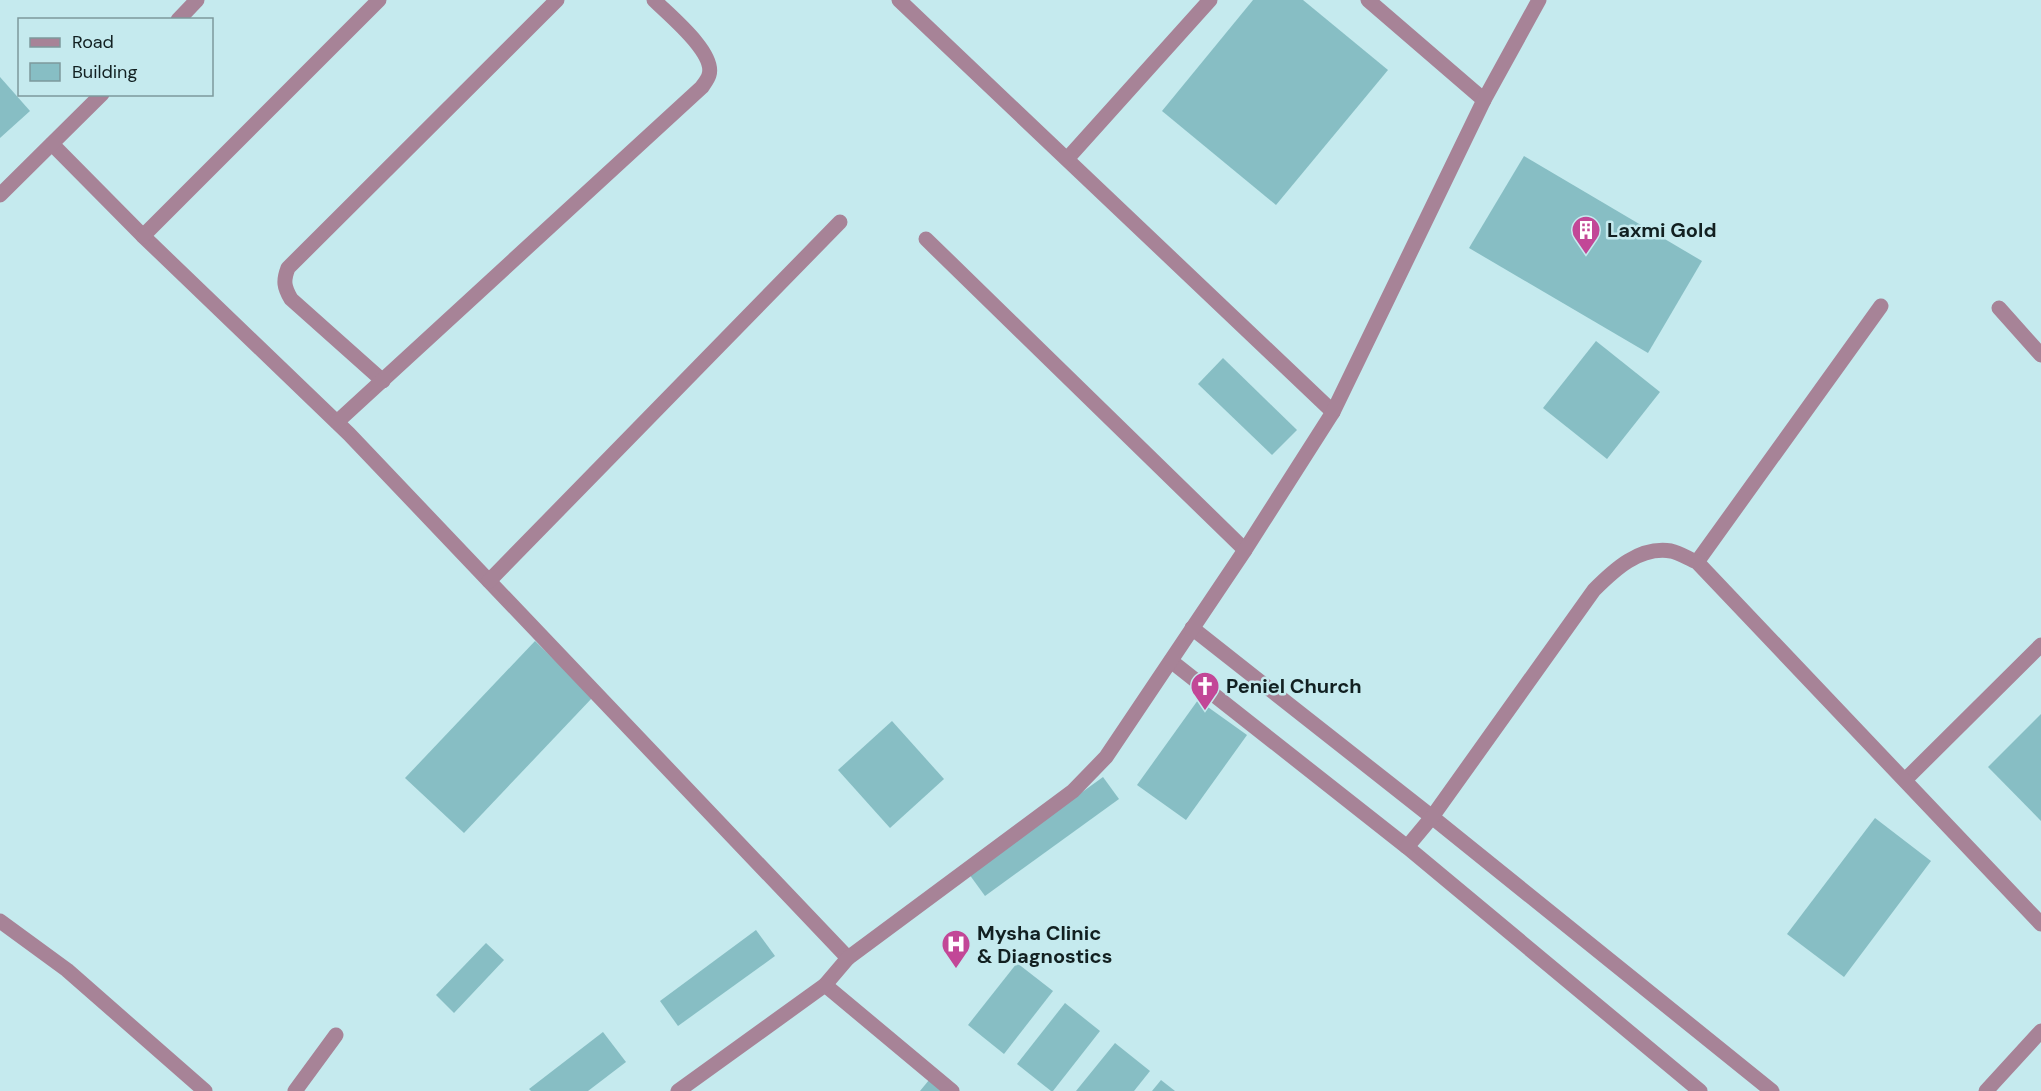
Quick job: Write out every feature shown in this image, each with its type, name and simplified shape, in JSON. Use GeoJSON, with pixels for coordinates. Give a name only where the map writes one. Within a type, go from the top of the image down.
{"type":"FeatureCollection","features":[{"type":"Feature","properties":{"kind":"street"},"geometry":{"type":"LineString","coordinates":[[180,18],[198,0]]}},
{"type":"Feature","properties":{"kind":"street"},"geometry":{"type":"LineString","coordinates":[[143,236],[379,0]]}},
{"type":"Feature","properties":{"kind":"street"},"geometry":{"type":"LineString","coordinates":[[384,381],[291,299],[284,287],[288,268],[557,0]]}},
{"type":"Feature","properties":{"kind":"street"},"geometry":{"type":"LineString","coordinates":[[337,422],[702,87],[710,74],[708,62],[700,46],[654,0]]}},
{"type":"Feature","properties":{"kind":"street"},"geometry":{"type":"LineString","coordinates":[[899,0],[1333,412]]}},
{"type":"Feature","properties":{"kind":"street"},"geometry":{"type":"LineString","coordinates":[[1067,159],[1210,0]]}},
{"type":"Feature","properties":{"kind":"street"},"geometry":{"type":"LineString","coordinates":[[1368,0],[1484,100]]}},
{"type":"Feature","properties":{"kind":"street"},"geometry":{"type":"LineString","coordinates":[[678,1091],[825,985],[848,958],[1073,791],[1106,757],[1245,550],[1333,412],[1484,100],[1539,0]]}},
{"type":"Feature","properties":{"kind":"street"},"geometry":{"type":"LineString","coordinates":[[0,195],[100,96]]}},
{"type":"Feature","properties":{"kind":"street"},"geometry":{"type":"LineString","coordinates":[[52,144],[143,236],[337,422],[848,958]]}},
{"type":"Feature","properties":{"kind":"street"},"geometry":{"type":"LineString","coordinates":[[489,581],[840,222]]}},
{"type":"Feature","properties":{"kind":"street"},"geometry":{"type":"LineString","coordinates":[[926,239],[1245,550]]}},
{"type":"Feature","properties":{"kind":"street"},"geometry":{"type":"LineString","coordinates":[[1697,562],[1881,306]]}},
{"type":"Feature","properties":{"kind":"street"},"geometry":{"type":"LineString","coordinates":[[1999,308],[2041,355]]}},
{"type":"Feature","properties":{"kind":"street"},"geometry":{"type":"LineString","coordinates":[[1407,847],[1432,818],[1594,590],[1623,563],[1650,552],[1671,551],[1697,562],[2041,924]]}},
{"type":"Feature","properties":{"kind":"street"},"geometry":{"type":"LineString","coordinates":[[1192,628],[1772,1091]]}},
{"type":"Feature","properties":{"kind":"street"},"geometry":{"type":"LineString","coordinates":[[1905,780],[2041,645]]}},
{"type":"Feature","properties":{"kind":"street"},"geometry":{"type":"LineString","coordinates":[[1171,661],[1407,847],[1700,1091]]}},
{"type":"Feature","properties":{"kind":"street"},"geometry":{"type":"LineString","coordinates":[[0,921],[67,970],[205,1091]]}},
{"type":"Feature","properties":{"kind":"street"},"geometry":{"type":"LineString","coordinates":[[825,985],[952,1091]]}},
{"type":"Feature","properties":{"kind":"street"},"geometry":{"type":"LineString","coordinates":[[1986,1091],[2041,1031]]}},
{"type":"Feature","properties":{"kind":"street"},"geometry":{"type":"LineString","coordinates":[[295,1091],[336,1035]]}},
{"type":"Feature","properties":{"kind":"building"},"geometry":{"type":"Polygon","coordinates":[[[1253,0],[1303,0],[1388,70],[1276,205],[1162,111],[1253,0]]]}},
{"type":"Feature","properties":{"kind":"building"},"geometry":{"type":"Polygon","coordinates":[[[0,77],[30,111],[0,138],[0,77]]]}},
{"type":"Feature","properties":{"kind":"building","name":"Laxmi Gold"},"geometry":{"type":"Polygon","coordinates":[[[1524,156],[1702,261],[1648,353],[1469,248],[1524,156]]]}},
{"type":"Feature","properties":{"kind":"building"},"geometry":{"type":"Polygon","coordinates":[[[1596,341],[1660,392],[1607,459],[1543,408],[1596,341]]]}},
{"type":"Feature","properties":{"kind":"building"},"geometry":{"type":"Polygon","coordinates":[[[1223,358],[1297,430],[1272,455],[1198,384],[1223,358]]]}},
{"type":"Feature","properties":{"kind":"building"},"geometry":{"type":"Polygon","coordinates":[[[535,641],[593,697],[464,833],[405,778],[535,641]]]}},
{"type":"Feature","properties":{"kind":"building"},"geometry":{"type":"Polygon","coordinates":[[[1198,700],[1247,735],[1186,820],[1137,785],[1198,700]]]}},
{"type":"Feature","properties":{"kind":"building"},"geometry":{"type":"Polygon","coordinates":[[[2041,714],[2041,821],[1988,767],[2041,714]]]}},
{"type":"Feature","properties":{"kind":"building"},"geometry":{"type":"Polygon","coordinates":[[[892,721],[944,779],[890,828],[838,770],[892,721]]]}},
{"type":"Feature","properties":{"kind":"building"},"geometry":{"type":"Polygon","coordinates":[[[1103,777],[1119,799],[985,896],[969,874],[1103,777]]]}},
{"type":"Feature","properties":{"kind":"building"},"geometry":{"type":"Polygon","coordinates":[[[1875,818],[1931,861],[1844,977],[1787,934],[1875,818]]]}},
{"type":"Feature","properties":{"kind":"building"},"geometry":{"type":"Polygon","coordinates":[[[756,930],[775,956],[678,1026],[660,1001],[756,930]]]}},
{"type":"Feature","properties":{"kind":"building"},"geometry":{"type":"Polygon","coordinates":[[[486,943],[504,960],[454,1013],[436,995],[486,943]]]}},
{"type":"Feature","properties":{"kind":"building"},"geometry":{"type":"Polygon","coordinates":[[[1017,963],[1053,991],[1004,1054],[968,1025],[1017,963]]]}},
{"type":"Feature","properties":{"kind":"building"},"geometry":{"type":"Polygon","coordinates":[[[1065,1003],[1100,1031],[1051,1091],[1017,1064],[1065,1003]]]}},
{"type":"Feature","properties":{"kind":"building"},"geometry":{"type":"Polygon","coordinates":[[[603,1032],[626,1062],[588,1091],[531,1091],[529,1089],[603,1032]]]}},
{"type":"Feature","properties":{"kind":"building"},"geometry":{"type":"Polygon","coordinates":[[[1115,1043],[1150,1071],[1134,1091],[1076,1091],[1115,1043]]]}},
{"type":"Feature","properties":{"kind":"building"},"geometry":{"type":"Polygon","coordinates":[[[929,1080],[943,1091],[920,1091],[929,1080]]]}},
{"type":"Feature","properties":{"kind":"building"},"geometry":{"type":"Polygon","coordinates":[[[1161,1080],[1175,1091],[1152,1091],[1161,1080]]]}},
{"type":"Feature","properties":{"kind":"place","name":"Laxmi Gold"},"geometry":{"type":"Point","coordinates":[1586,256]}},
{"type":"Feature","properties":{"kind":"place","name":"Peniel Church"},"geometry":{"type":"Point","coordinates":[1205,712]}},
{"type":"Feature","properties":{"kind":"place","name":"Mysha Clinic & Diagnostics"},"geometry":{"type":"Point","coordinates":[956,970]}}]}
